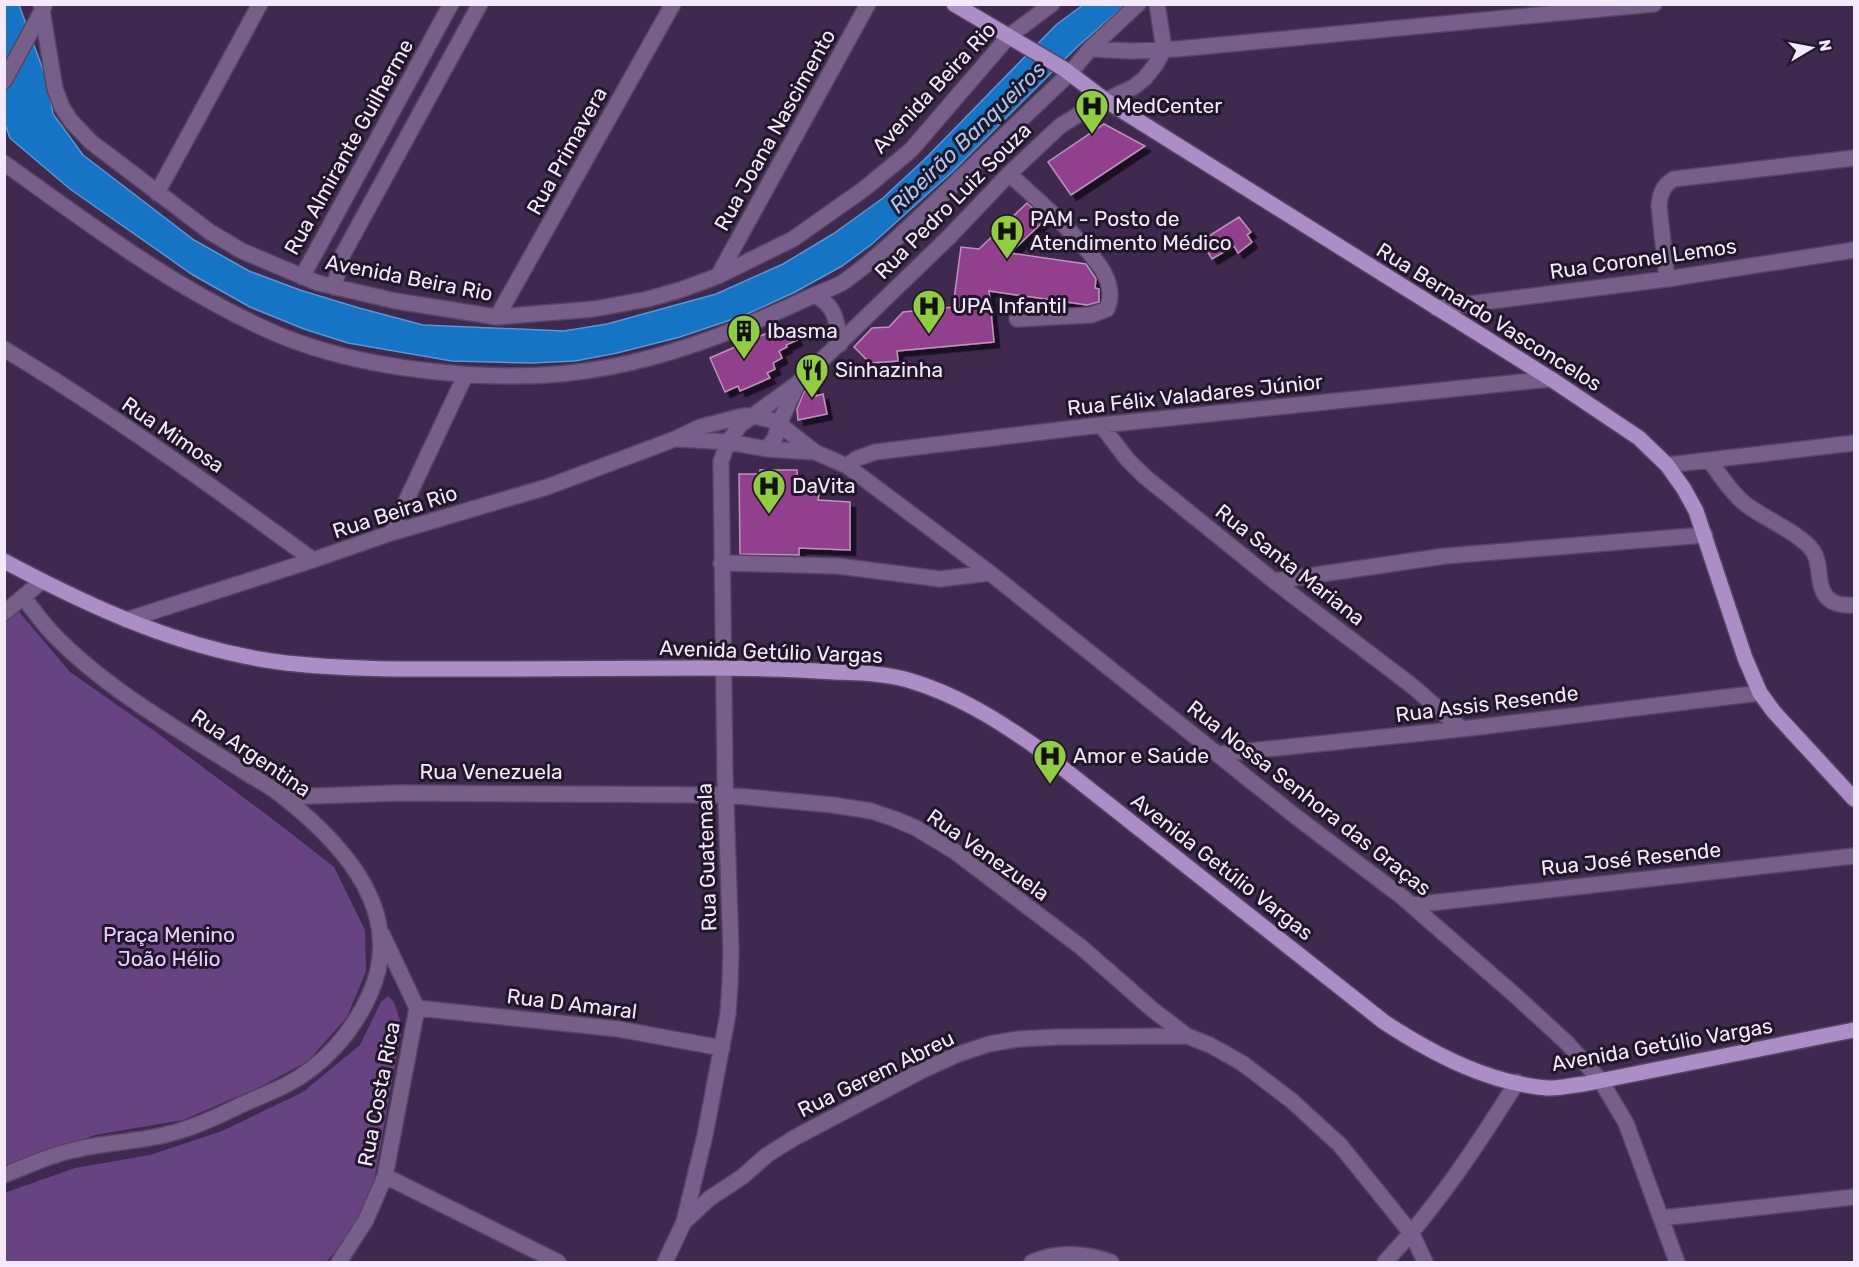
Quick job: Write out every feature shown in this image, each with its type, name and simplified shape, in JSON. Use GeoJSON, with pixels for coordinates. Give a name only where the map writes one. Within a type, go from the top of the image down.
{"type":"FeatureCollection","features":[{"type":"Feature","properties":{"kind":"main road","name":"Rua Bernardo Vasconcelos"},"geometry":{"type":"LineString","coordinates":[[954,4],[1067,71],[1105,100],[1551,379],[1639,438],[1667,465],[1696,511],[1745,658],[1760,693],[1774,712],[1854,799]]}},
{"type":"Feature","properties":{"kind":"main road","name":"Avenida Getúlio Vargas"},"geometry":{"type":"LineString","coordinates":[[4,561],[126,620],[196,645],[273,661],[376,670],[724,668],[871,674],[904,679],[944,692],[1006,725],[1036,747],[1384,1022],[1420,1045],[1457,1063],[1517,1082],[1548,1088],[1601,1081],[1854,1030]]}},
{"type":"Feature","properties":{"kind":"street"},"geometry":{"type":"LineString","coordinates":[[157,193],[260,4]]}},
{"type":"Feature","properties":{"kind":"street","name":"Rua Almirante Guilherme"},"geometry":{"type":"LineString","coordinates":[[302,277],[451,4]]}},
{"type":"Feature","properties":{"kind":"street"},"geometry":{"type":"LineString","coordinates":[[334,287],[343,254],[480,4]]}},
{"type":"Feature","properties":{"kind":"street","name":"Rua Primavera"},"geometry":{"type":"LineString","coordinates":[[497,317],[673,4]]}},
{"type":"Feature","properties":{"kind":"street","name":"Rua Joana Nascimento"},"geometry":{"type":"LineString","coordinates":[[718,276],[868,4]]}},
{"type":"Feature","properties":{"kind":"street","name":"Avenida Beira Rio"},"geometry":{"type":"LineString","coordinates":[[41,10],[55,89],[71,121],[91,142],[210,232],[242,251],[302,277],[334,287],[396,302],[497,317],[594,309],[648,299],[718,276],[793,239],[864,189],[911,150],[1009,36],[1052,4]]}},
{"type":"Feature","properties":{"kind":"street"},"geometry":{"type":"LineString","coordinates":[[4,163],[123,248],[231,312],[279,335],[333,354],[376,364],[465,376],[555,375],[593,371],[636,362],[730,332],[783,311],[842,283],[913,223],[1138,4]]}},
{"type":"Feature","properties":{"kind":"street"},"geometry":{"type":"LineString","coordinates":[[1156,4],[1164,50]]}},
{"type":"Feature","properties":{"kind":"street"},"geometry":{"type":"LineString","coordinates":[[1090,50],[1164,50],[1654,4]]}},
{"type":"Feature","properties":{"kind":"street"},"geometry":{"type":"LineString","coordinates":[[4,81],[41,10]]}},
{"type":"Feature","properties":{"kind":"street","name":"Rua Pedro Luiz Souza"},"geometry":{"type":"LineString","coordinates":[[840,344],[859,322],[950,236],[1009,174],[1060,126],[1074,116],[1134,87],[1145,78],[1164,50]]}},
{"type":"Feature","properties":{"kind":"street"},"geometry":{"type":"LineString","coordinates":[[1667,279],[1659,206],[1660,195],[1668,183],[1674,179],[1854,158]]}},
{"type":"Feature","properties":{"kind":"street"},"geometry":{"type":"LineString","coordinates":[[1009,174],[1069,229],[1094,258],[1104,272],[1110,301],[1107,309],[1091,315],[1017,319]]}},
{"type":"Feature","properties":{"kind":"street","name":"Rua Coronel Lemos"},"geometry":{"type":"LineString","coordinates":[[1436,308],[1667,279],[1854,250]]}},
{"type":"Feature","properties":{"kind":"street"},"geometry":{"type":"LineString","coordinates":[[842,283],[834,298],[835,310],[844,321],[859,322]]}},
{"type":"Feature","properties":{"kind":"street"},"geometry":{"type":"LineString","coordinates":[[814,295],[824,300],[832,311],[840,344]]}},
{"type":"Feature","properties":{"kind":"street","name":"Rua Beira Rio"},"geometry":{"type":"LineString","coordinates":[[728,442],[740,425],[798,382],[840,344]]}},
{"type":"Feature","properties":{"kind":"street","name":"Rua Mimosa"},"geometry":{"type":"LineString","coordinates":[[4,349],[44,373],[226,496],[314,560]]}},
{"type":"Feature","properties":{"kind":"street"},"geometry":{"type":"LineString","coordinates":[[391,533],[465,376]]}},
{"type":"Feature","properties":{"kind":"street","name":"Rua Félix Valadares Júnior"},"geometry":{"type":"LineString","coordinates":[[847,466],[855,459],[874,452],[1101,425],[1551,379]]}},
{"type":"Feature","properties":{"kind":"street","name":"Rua Beira Rio"},"geometry":{"type":"LineString","coordinates":[[675,439],[728,442],[759,447],[776,438],[779,424],[798,382]]}},
{"type":"Feature","properties":{"kind":"street"},"geometry":{"type":"LineString","coordinates":[[753,416],[750,427],[759,447]]}},
{"type":"Feature","properties":{"kind":"street","name":"Rua Beira Rio"},"geometry":{"type":"LineString","coordinates":[[126,620],[391,533],[547,487],[675,439],[700,427],[753,416],[779,424]]}},
{"type":"Feature","properties":{"kind":"street","name":"Rua Nossa Senhora das Graças"},"geometry":{"type":"LineString","coordinates":[[779,424],[815,452],[847,466],[990,573],[1295,816],[1412,905],[1517,996],[1567,1043],[1601,1081],[1626,1123],[1677,1263]]}},
{"type":"Feature","properties":{"kind":"street","name":"Rua Santa Mariana"},"geometry":{"type":"LineString","coordinates":[[1101,425],[1127,459],[1144,476],[1274,581],[1411,685],[1462,729]]}},
{"type":"Feature","properties":{"kind":"street","name":"Rua Guatemala"},"geometry":{"type":"LineString","coordinates":[[665,1263],[684,1222],[707,1124],[728,1014],[731,950],[726,795],[721,461],[728,442]]}},
{"type":"Feature","properties":{"kind":"street"},"geometry":{"type":"LineString","coordinates":[[1667,465],[1854,443]]}},
{"type":"Feature","properties":{"kind":"street","name":"Rua Nossa Senhora das Graças"},"geometry":{"type":"LineString","coordinates":[[759,447],[815,452]]}},
{"type":"Feature","properties":{"kind":"street"},"geometry":{"type":"LineString","coordinates":[[1709,460],[1731,489],[1747,505],[1812,549],[1823,591],[1829,599],[1845,606],[1854,605]]}},
{"type":"Feature","properties":{"kind":"street"},"geometry":{"type":"LineString","coordinates":[[1274,581],[1445,556],[1705,535]]}},
{"type":"Feature","properties":{"kind":"street"},"geometry":{"type":"LineString","coordinates":[[722,563],[838,566],[940,579],[990,573]]}},
{"type":"Feature","properties":{"kind":"street"},"geometry":{"type":"LineString","coordinates":[[4,613],[42,581]]}},
{"type":"Feature","properties":{"kind":"street","name":"Rua Argentina"},"geometry":{"type":"LineString","coordinates":[[4,1175],[75,1149],[170,1134],[286,1085],[308,1072],[328,1055],[348,1032],[366,1004],[377,980],[380,963],[381,932],[377,914],[357,872],[339,846],[285,797],[141,706],[89,667],[51,632],[24,598]]}},
{"type":"Feature","properties":{"kind":"street","name":"Rua Assis Resende"},"geometry":{"type":"LineString","coordinates":[[1219,754],[1462,729],[1760,693]]}},
{"type":"Feature","properties":{"kind":"street","name":"Rua Venezuela"},"geometry":{"type":"LineString","coordinates":[[285,797],[408,793],[726,795],[871,811],[915,828],[954,851],[1072,940],[1153,1010],[1187,1036],[1210,1045],[1242,1063],[1292,1101],[1340,1145],[1412,1234],[1425,1263]]}},
{"type":"Feature","properties":{"kind":"street","name":"Rua José Resende"},"geometry":{"type":"LineString","coordinates":[[1412,905],[1854,856]]}},
{"type":"Feature","properties":{"kind":"street","name":"Rua Costa Rica"},"geometry":{"type":"LineString","coordinates":[[339,1263],[366,1220],[384,1176],[417,1008],[381,932]]}},
{"type":"Feature","properties":{"kind":"street","name":"Rua D Amaral"},"geometry":{"type":"LineString","coordinates":[[417,1008],[618,1029],[722,1048]]}},
{"type":"Feature","properties":{"kind":"street","name":"Rua Gerem Abreu"},"geometry":{"type":"LineString","coordinates":[[684,1222],[710,1198],[742,1177],[767,1155],[794,1138],[956,1055],[989,1044],[1018,1039],[1187,1036]]}},
{"type":"Feature","properties":{"kind":"street"},"geometry":{"type":"LineString","coordinates":[[1385,1263],[1412,1234],[1477,1146],[1517,1082]]}},
{"type":"Feature","properties":{"kind":"street"},"geometry":{"type":"LineString","coordinates":[[384,1176],[558,1263]]}},
{"type":"Feature","properties":{"kind":"street"},"geometry":{"type":"LineString","coordinates":[[1661,1218],[1854,1197]]}},
{"type":"Feature","properties":{"kind":"street"},"geometry":{"type":"LineString","coordinates":[[1032,1263],[1046,1257],[1072,1254],[1092,1256],[1112,1263]]}},
{"type":"Feature","properties":{"kind":"green space","name":"Praça Menino João Hélio"},"geometry":{"type":"Polygon","coordinates":[[[15,607],[70,672],[153,730],[334,867],[365,930],[366,971],[347,1017],[308,1061],[262,1086],[183,1120],[95,1135],[5,1167],[4,615],[15,607]]]}},
{"type":"Feature","properties":{"kind":"green space"},"geometry":{"type":"Polygon","coordinates":[[[388,996],[394,1002],[402,1027],[374,1181],[350,1235],[326,1262],[5,1262],[4,1193],[75,1168],[150,1155],[222,1131],[303,1092],[360,1045],[381,1002],[388,996]]]}},
{"type":"Feature","properties":{"kind":"water","name":"Ribeirão Banqueiros"},"geometry":{"type":"Polygon","coordinates":[[[4,5],[19,5],[48,83],[53,114],[83,155],[194,240],[249,271],[300,290],[423,325],[564,331],[607,324],[716,294],[783,264],[833,234],[883,198],[924,160],[1056,25],[1083,5],[1125,5],[1078,46],[952,172],[872,244],[842,266],[795,292],[745,315],[680,337],[575,361],[531,363],[452,361],[348,343],[304,329],[250,307],[193,275],[70,189],[10,138],[4,121],[4,5]]]}},
{"type":"Feature","properties":{"kind":"building"},"geometry":{"type":"Polygon","coordinates":[[[1104,124],[1145,146],[1071,195],[1048,162],[1104,124]]]}},
{"type":"Feature","properties":{"kind":"building"},"geometry":{"type":"Polygon","coordinates":[[[1027,203],[1045,220],[1010,253],[1086,264],[1096,279],[1095,288],[1099,289],[1099,302],[1087,305],[989,291],[994,342],[897,351],[898,361],[870,363],[854,347],[872,328],[889,327],[903,312],[953,307],[961,247],[979,249],[1027,203]]]}},
{"type":"Feature","properties":{"kind":"building"},"geometry":{"type":"Polygon","coordinates":[[[1239,217],[1251,232],[1247,235],[1252,242],[1238,253],[1234,246],[1212,259],[1201,241],[1239,217]]]}},
{"type":"Feature","properties":{"kind":"building","name":"Ibasma"},"geometry":{"type":"Polygon","coordinates":[[[791,326],[797,340],[779,351],[782,358],[773,363],[775,369],[767,373],[770,378],[740,391],[738,386],[725,392],[710,358],[774,330],[775,334],[791,326]]]}},
{"type":"Feature","properties":{"kind":"building","name":"Sinhazinha"},"geometry":{"type":"Polygon","coordinates":[[[813,384],[816,396],[823,394],[827,414],[798,420],[797,409],[804,392],[813,384]]]}},
{"type":"Feature","properties":{"kind":"building","name":"DaVita"},"geometry":{"type":"Polygon","coordinates":[[[760,470],[797,470],[798,493],[819,494],[818,500],[850,502],[850,550],[799,548],[799,555],[740,554],[739,474],[760,474],[760,470]]]}},
{"type":"Feature","properties":{"kind":"place","name":"MedCenter"},"geometry":{"type":"Point","coordinates":[1092,135]}},
{"type":"Feature","properties":{"kind":"place","name":"PAM - Posto de Atendimento Médico"},"geometry":{"type":"Point","coordinates":[1007,260]}},
{"type":"Feature","properties":{"kind":"place","name":"UPA Infantil"},"geometry":{"type":"Point","coordinates":[929,335]}},
{"type":"Feature","properties":{"kind":"place","name":"Ibasma"},"geometry":{"type":"Point","coordinates":[744,360]}},
{"type":"Feature","properties":{"kind":"place","name":"Sinhazinha"},"geometry":{"type":"Point","coordinates":[812,399]}},
{"type":"Feature","properties":{"kind":"place","name":"DaVita"},"geometry":{"type":"Point","coordinates":[769,515]}},
{"type":"Feature","properties":{"kind":"place","name":"Amor e Saúde"},"geometry":{"type":"Point","coordinates":[1050,785]}}]}
